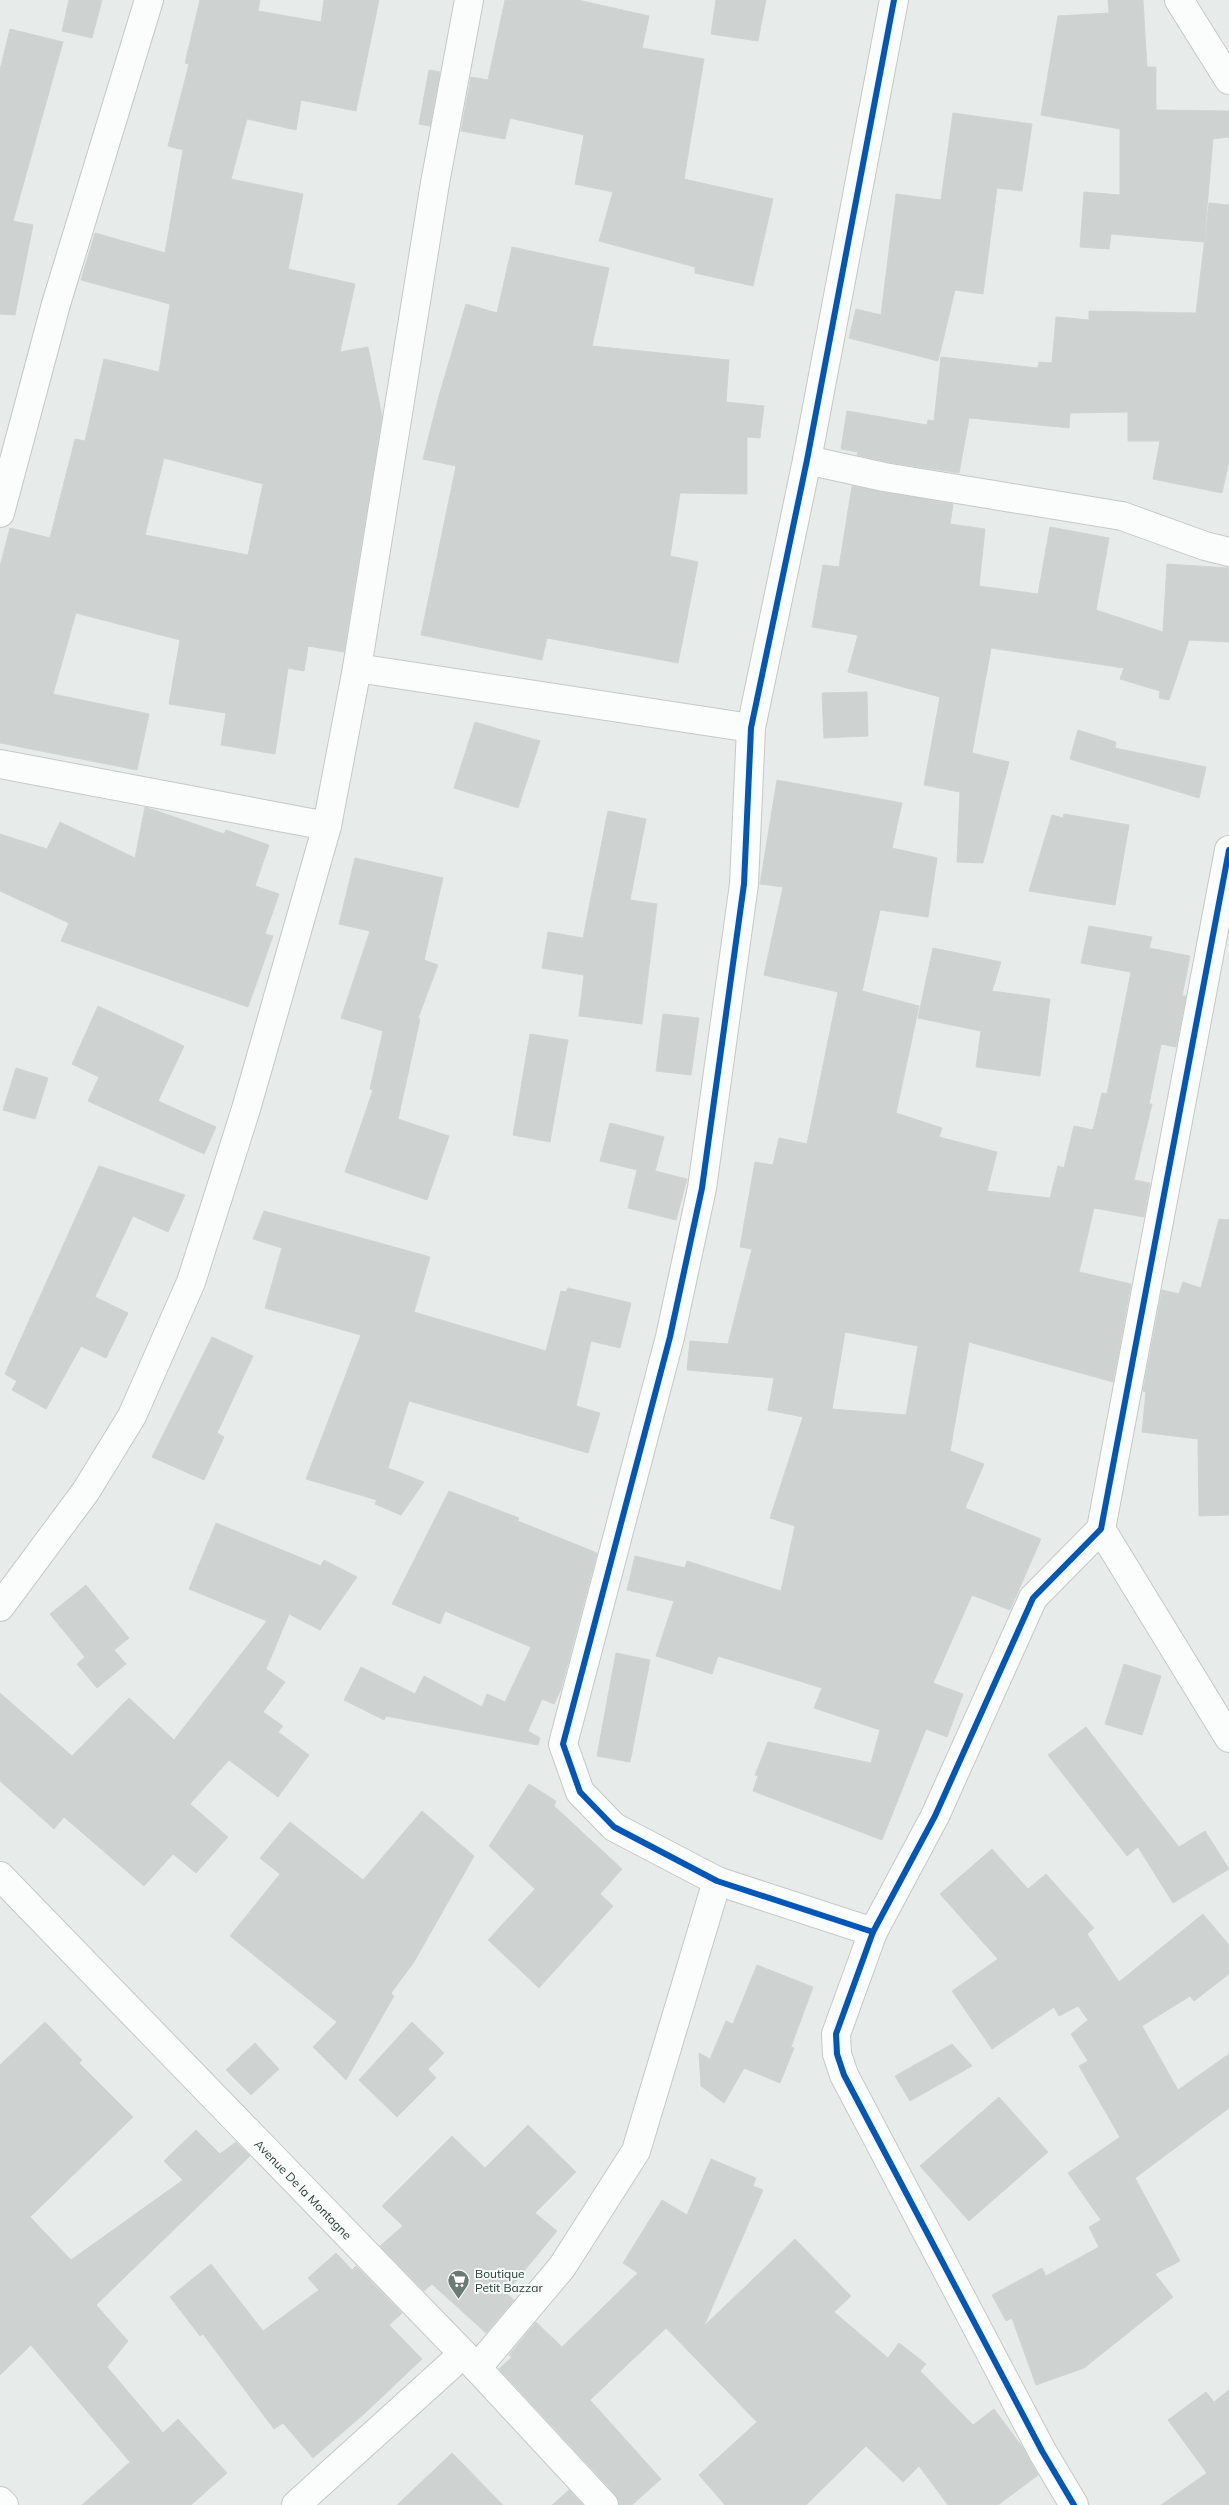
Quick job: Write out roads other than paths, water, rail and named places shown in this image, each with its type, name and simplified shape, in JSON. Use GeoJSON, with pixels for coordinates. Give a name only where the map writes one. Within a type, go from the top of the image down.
{"type":"FeatureCollection","features":[{"type":"Feature","properties":{"kind":"street"},"geometry":{"type":"LineString","coordinates":[[0,513],[56,304],[149,0]]}},
{"type":"Feature","properties":{"kind":"street"},"geometry":{"type":"LineString","coordinates":[[0,1607],[86,1491],[132,1416],[192,1282],[246,1109],[327,826],[357,668],[434,193],[468,0]]}},
{"type":"Feature","properties":{"kind":"street"},"geometry":{"type":"LineString","coordinates":[[873,1932],[717,1881],[614,1828],[580,1792],[563,1744],[670,1336],[702,1188],[744,884],[751,728],[807,460],[894,0]]}},
{"type":"Feature","properties":{"kind":"street"},"geometry":{"type":"LineString","coordinates":[[1179,0],[1229,80]]}},
{"type":"Feature","properties":{"kind":"street"},"geometry":{"type":"LineString","coordinates":[[807,460],[884,477],[1122,516],[1205,546],[1229,552]]}},
{"type":"Feature","properties":{"kind":"street"},"geometry":{"type":"LineString","coordinates":[[357,668],[751,728]]}},
{"type":"Feature","properties":{"kind":"street"},"geometry":{"type":"LineString","coordinates":[[0,764],[327,826]]}},
{"type":"Feature","properties":{"kind":"street"},"geometry":{"type":"LineString","coordinates":[[1074,2505],[1033,2434],[844,2075],[837,2054],[836,2034],[873,1932],[935,1816],[1034,1598],[1101,1529],[1229,850]]}},
{"type":"Feature","properties":{"kind":"street"},"geometry":{"type":"LineString","coordinates":[[1101,1529],[1229,1738]]}},
{"type":"Feature","properties":{"kind":"street","name":"Avenue De la Montagne"},"geometry":{"type":"LineString","coordinates":[[0,1876],[470,2361],[604,2505]]}},
{"type":"Feature","properties":{"kind":"street"},"geometry":{"type":"LineString","coordinates":[[296,2505],[470,2361],[562,2267],[636,2151],[717,1881]]}},
{"type":"Feature","properties":{"kind":"street"},"geometry":{"type":"LineString","coordinates":[[0,2501],[4,2505]]}},
{"type":"Feature","properties":{"kind":"place","name":"Boutique Petit Bazzar"},"geometry":{"type":"Point","coordinates":[459,2299]}}]}
